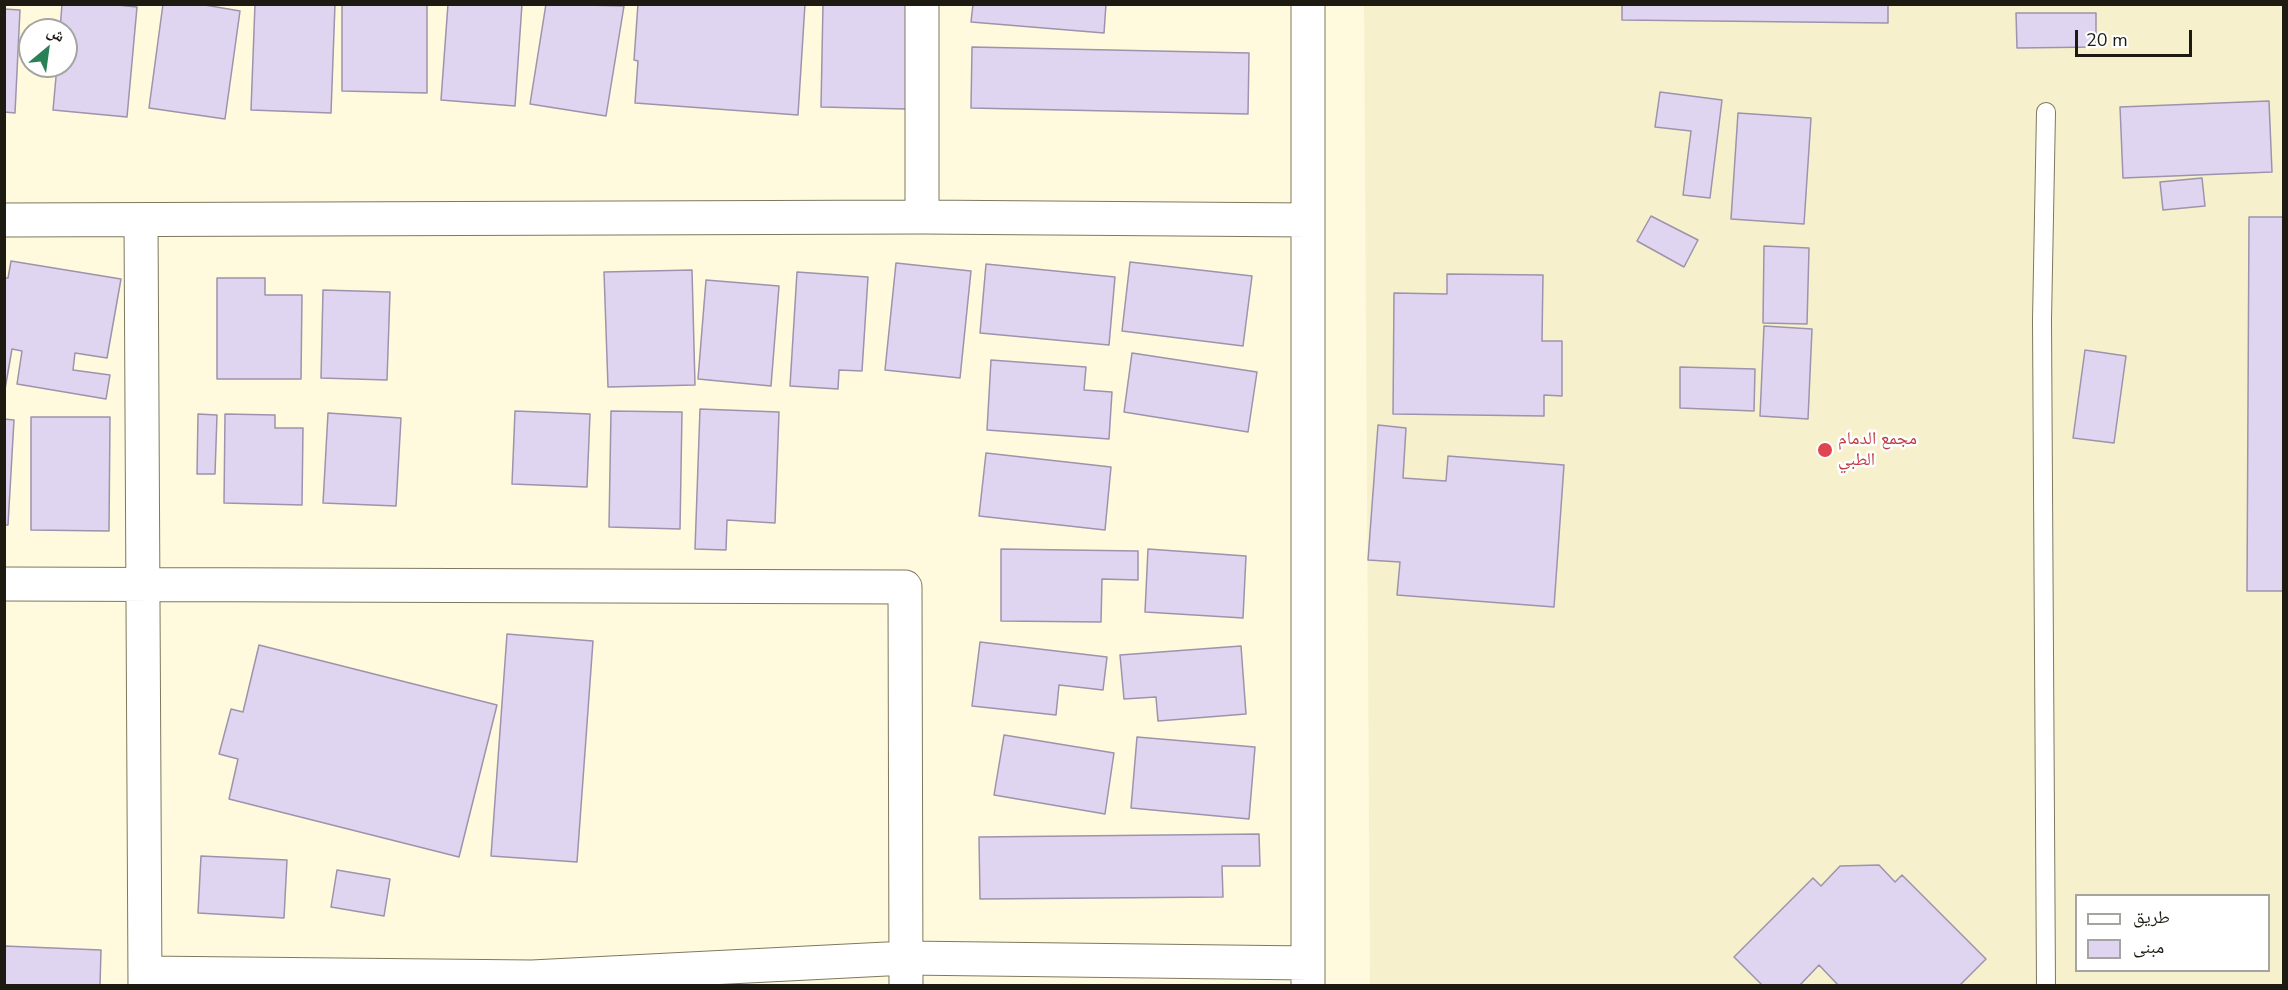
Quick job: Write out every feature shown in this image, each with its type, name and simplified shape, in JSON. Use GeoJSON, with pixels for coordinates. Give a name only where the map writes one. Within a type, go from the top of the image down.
{"type":"FeatureCollection","features":[{"type":"Feature","properties":{"kind":"street"},"geometry":{"type":"LineString","coordinates":[[922,4],[922,217]]}},
{"type":"Feature","properties":{"kind":"street"},"geometry":{"type":"LineString","coordinates":[[141,220],[145,979],[532,981],[906,972],[1308,974],[1308,4]]}},
{"type":"Feature","properties":{"kind":"street"},"geometry":{"type":"LineString","coordinates":[[4,220],[922,217],[1308,220]]}},
{"type":"Feature","properties":{"kind":"street"},"geometry":{"type":"LineString","coordinates":[[4,584],[905,587],[906,972]]}},
{"type":"Feature","properties":{"kind":"lane"},"geometry":{"type":"LineString","coordinates":[[2046,112],[2042,331],[2046,986]]}},
{"type":"Feature","properties":{"kind":"shaded area","name":"مجمع الدمام الطبي"},"geometry":{"type":"Polygon","coordinates":[[[1364,5],[2283,5],[2283,985],[1370,985],[1364,5]]]}},
{"type":"Feature","properties":{"kind":"building"},"geometry":{"type":"Polygon","coordinates":[[[62,4],[137,7],[127,117],[53,110],[56,78],[78,78],[78,18],[61,18],[62,4]]]}},
{"type":"Feature","properties":{"kind":"building"},"geometry":{"type":"Polygon","coordinates":[[[163,4],[199,4],[240,11],[225,119],[149,108],[163,4]]]}},
{"type":"Feature","properties":{"kind":"building"},"geometry":{"type":"Polygon","coordinates":[[[255,4],[335,4],[331,113],[251,110],[255,4]]]}},
{"type":"Feature","properties":{"kind":"building"},"geometry":{"type":"Polygon","coordinates":[[[342,4],[427,4],[427,93],[342,91],[342,4]]]}},
{"type":"Feature","properties":{"kind":"building"},"geometry":{"type":"Polygon","coordinates":[[[448,4],[522,4],[515,106],[441,100],[448,4]]]}},
{"type":"Feature","properties":{"kind":"building"},"geometry":{"type":"Polygon","coordinates":[[[546,4],[624,6],[606,116],[530,104],[546,4]]]}},
{"type":"Feature","properties":{"kind":"building"},"geometry":{"type":"Polygon","coordinates":[[[638,4],[805,4],[798,115],[635,103],[638,61],[634,60],[638,4]]]}},
{"type":"Feature","properties":{"kind":"building"},"geometry":{"type":"Polygon","coordinates":[[[823,4],[907,4],[906,109],[821,107],[823,4]]]}},
{"type":"Feature","properties":{"kind":"building"},"geometry":{"type":"Polygon","coordinates":[[[973,4],[1106,4],[1104,33],[971,22],[973,4]]]}},
{"type":"Feature","properties":{"kind":"building"},"geometry":{"type":"Polygon","coordinates":[[[1622,4],[1888,4],[1888,23],[1622,20],[1622,4]]]}},
{"type":"Feature","properties":{"kind":"building"},"geometry":{"type":"Polygon","coordinates":[[[4,9],[20,10],[15,113],[4,112],[4,9]]]}},
{"type":"Feature","properties":{"kind":"building"},"geometry":{"type":"Polygon","coordinates":[[[2016,13],[2096,13],[2096,47],[2017,48],[2016,13]]]}},
{"type":"Feature","properties":{"kind":"building"},"geometry":{"type":"Polygon","coordinates":[[[972,47],[1249,53],[1248,114],[971,108],[972,47]]]}},
{"type":"Feature","properties":{"kind":"building"},"geometry":{"type":"Polygon","coordinates":[[[1660,92],[1722,100],[1710,198],[1683,195],[1691,131],[1655,127],[1660,92]]]}},
{"type":"Feature","properties":{"kind":"building"},"geometry":{"type":"Polygon","coordinates":[[[2269,101],[2272,172],[2123,178],[2120,107],[2269,101]]]}},
{"type":"Feature","properties":{"kind":"building"},"geometry":{"type":"Polygon","coordinates":[[[1738,113],[1811,118],[1804,224],[1731,219],[1738,113]]]}},
{"type":"Feature","properties":{"kind":"building"},"geometry":{"type":"Polygon","coordinates":[[[2202,178],[2205,206],[2163,210],[2160,182],[2202,178]]]}},
{"type":"Feature","properties":{"kind":"building"},"geometry":{"type":"Polygon","coordinates":[[[1651,216],[1698,240],[1684,267],[1637,241],[1651,216]]]}},
{"type":"Feature","properties":{"kind":"building"},"geometry":{"type":"Polygon","coordinates":[[[2249,217],[2284,217],[2284,591],[2247,591],[2249,217]]]}},
{"type":"Feature","properties":{"kind":"building"},"geometry":{"type":"Polygon","coordinates":[[[1764,246],[1809,248],[1807,324],[1763,323],[1764,246]]]}},
{"type":"Feature","properties":{"kind":"building"},"geometry":{"type":"Polygon","coordinates":[[[11,261],[121,279],[107,358],[75,353],[73,370],[110,375],[106,399],[17,384],[22,351],[12,349],[4,395],[4,278],[8,278],[11,261]]]}},
{"type":"Feature","properties":{"kind":"building"},"geometry":{"type":"Polygon","coordinates":[[[1130,262],[1252,276],[1243,346],[1122,331],[1130,262]]]}},
{"type":"Feature","properties":{"kind":"building"},"geometry":{"type":"Polygon","coordinates":[[[896,263],[971,271],[960,378],[885,370],[896,263]]]}},
{"type":"Feature","properties":{"kind":"building"},"geometry":{"type":"Polygon","coordinates":[[[986,264],[1115,277],[1109,345],[980,333],[986,264]]]}},
{"type":"Feature","properties":{"kind":"building"},"geometry":{"type":"Polygon","coordinates":[[[692,270],[695,385],[608,387],[604,272],[692,270]]]}},
{"type":"Feature","properties":{"kind":"building"},"geometry":{"type":"Polygon","coordinates":[[[797,272],[868,277],[862,371],[839,370],[838,389],[790,386],[797,272]]]}},
{"type":"Feature","properties":{"kind":"building"},"geometry":{"type":"Polygon","coordinates":[[[1447,274],[1543,275],[1542,341],[1562,341],[1562,396],[1544,395],[1544,416],[1393,414],[1394,293],[1447,294],[1447,274]]]}},
{"type":"Feature","properties":{"kind":"building"},"geometry":{"type":"Polygon","coordinates":[[[217,278],[265,278],[265,295],[302,295],[301,379],[217,379],[217,278]]]}},
{"type":"Feature","properties":{"kind":"building"},"geometry":{"type":"Polygon","coordinates":[[[706,280],[779,286],[771,386],[698,379],[706,280]]]}},
{"type":"Feature","properties":{"kind":"building"},"geometry":{"type":"Polygon","coordinates":[[[323,290],[390,292],[387,380],[321,378],[323,290]]]}},
{"type":"Feature","properties":{"kind":"building"},"geometry":{"type":"Polygon","coordinates":[[[1764,326],[1812,329],[1808,419],[1760,416],[1764,326]]]}},
{"type":"Feature","properties":{"kind":"building"},"geometry":{"type":"Polygon","coordinates":[[[2085,350],[2126,356],[2114,443],[2073,438],[2085,350]]]}},
{"type":"Feature","properties":{"kind":"building"},"geometry":{"type":"Polygon","coordinates":[[[1132,353],[1257,372],[1248,432],[1124,412],[1132,353]]]}},
{"type":"Feature","properties":{"kind":"building"},"geometry":{"type":"Polygon","coordinates":[[[991,360],[1086,367],[1084,390],[1112,392],[1109,439],[987,430],[991,360]]]}},
{"type":"Feature","properties":{"kind":"building"},"geometry":{"type":"Polygon","coordinates":[[[1680,367],[1755,369],[1754,411],[1680,408],[1680,367]]]}},
{"type":"Feature","properties":{"kind":"building"},"geometry":{"type":"Polygon","coordinates":[[[700,409],[779,412],[775,523],[727,520],[726,550],[695,549],[700,409]]]}},
{"type":"Feature","properties":{"kind":"building"},"geometry":{"type":"Polygon","coordinates":[[[515,411],[590,414],[587,487],[512,484],[515,411]]]}},
{"type":"Feature","properties":{"kind":"building"},"geometry":{"type":"Polygon","coordinates":[[[611,411],[682,412],[680,529],[609,527],[611,411]]]}},
{"type":"Feature","properties":{"kind":"building"},"geometry":{"type":"Polygon","coordinates":[[[328,413],[401,418],[396,506],[323,503],[328,413]]]}},
{"type":"Feature","properties":{"kind":"building"},"geometry":{"type":"Polygon","coordinates":[[[198,414],[217,415],[215,474],[197,474],[198,414]]]}},
{"type":"Feature","properties":{"kind":"building"},"geometry":{"type":"Polygon","coordinates":[[[225,414],[275,415],[275,428],[303,428],[302,505],[224,503],[225,414]]]}},
{"type":"Feature","properties":{"kind":"building"},"geometry":{"type":"Polygon","coordinates":[[[31,417],[110,417],[109,531],[31,530],[31,417]]]}},
{"type":"Feature","properties":{"kind":"building"},"geometry":{"type":"Polygon","coordinates":[[[4,419],[14,420],[8,525],[4,525],[4,419]]]}},
{"type":"Feature","properties":{"kind":"building"},"geometry":{"type":"Polygon","coordinates":[[[1378,425],[1406,428],[1403,478],[1446,481],[1448,456],[1564,465],[1554,607],[1397,595],[1400,562],[1368,560],[1378,425]]]}},
{"type":"Feature","properties":{"kind":"building"},"geometry":{"type":"Polygon","coordinates":[[[986,453],[1111,467],[1105,530],[979,516],[986,453]]]}},
{"type":"Feature","properties":{"kind":"building"},"geometry":{"type":"Polygon","coordinates":[[[1001,549],[1138,551],[1138,580],[1102,579],[1101,622],[1001,621],[1001,549]]]}},
{"type":"Feature","properties":{"kind":"building"},"geometry":{"type":"Polygon","coordinates":[[[1148,549],[1246,556],[1243,618],[1145,612],[1148,549]]]}},
{"type":"Feature","properties":{"kind":"building"},"geometry":{"type":"Polygon","coordinates":[[[507,634],[593,641],[577,862],[491,856],[507,634]]]}},
{"type":"Feature","properties":{"kind":"building"},"geometry":{"type":"Polygon","coordinates":[[[980,642],[1107,657],[1103,690],[1059,685],[1056,715],[972,706],[980,642]]]}},
{"type":"Feature","properties":{"kind":"building"},"geometry":{"type":"Polygon","coordinates":[[[259,645],[497,705],[459,857],[229,799],[238,759],[219,754],[231,709],[243,712],[259,645]]]}},
{"type":"Feature","properties":{"kind":"building"},"geometry":{"type":"Polygon","coordinates":[[[1241,646],[1246,714],[1158,721],[1156,697],[1124,699],[1120,655],[1241,646]]]}},
{"type":"Feature","properties":{"kind":"building"},"geometry":{"type":"Polygon","coordinates":[[[1004,735],[1114,753],[1105,814],[994,795],[1004,735]]]}},
{"type":"Feature","properties":{"kind":"building"},"geometry":{"type":"Polygon","coordinates":[[[1137,737],[1255,747],[1249,819],[1131,808],[1137,737]]]}},
{"type":"Feature","properties":{"kind":"building"},"geometry":{"type":"Polygon","coordinates":[[[1259,834],[1260,866],[1222,866],[1223,897],[980,899],[979,837],[1259,834]]]}},
{"type":"Feature","properties":{"kind":"building"},"geometry":{"type":"Polygon","coordinates":[[[201,856],[287,860],[284,918],[198,913],[201,856]]]}},
{"type":"Feature","properties":{"kind":"building"},"geometry":{"type":"Polygon","coordinates":[[[1879,865],[1895,882],[1902,875],[1986,959],[1959,986],[1839,986],[1819,965],[1799,986],[1763,986],[1734,957],[1813,878],[1821,886],[1840,866],[1879,865]]]}},
{"type":"Feature","properties":{"kind":"building"},"geometry":{"type":"Polygon","coordinates":[[[337,870],[390,879],[384,916],[331,907],[337,870]]]}},
{"type":"Feature","properties":{"kind":"building"},"geometry":{"type":"Polygon","coordinates":[[[4,946],[101,950],[100,986],[4,986],[4,946]]]}},
{"type":"Feature","properties":{"kind":"place","name":"مجمع الدمام الطبي"},"geometry":{"type":"Point","coordinates":[1825,450]}}]}
